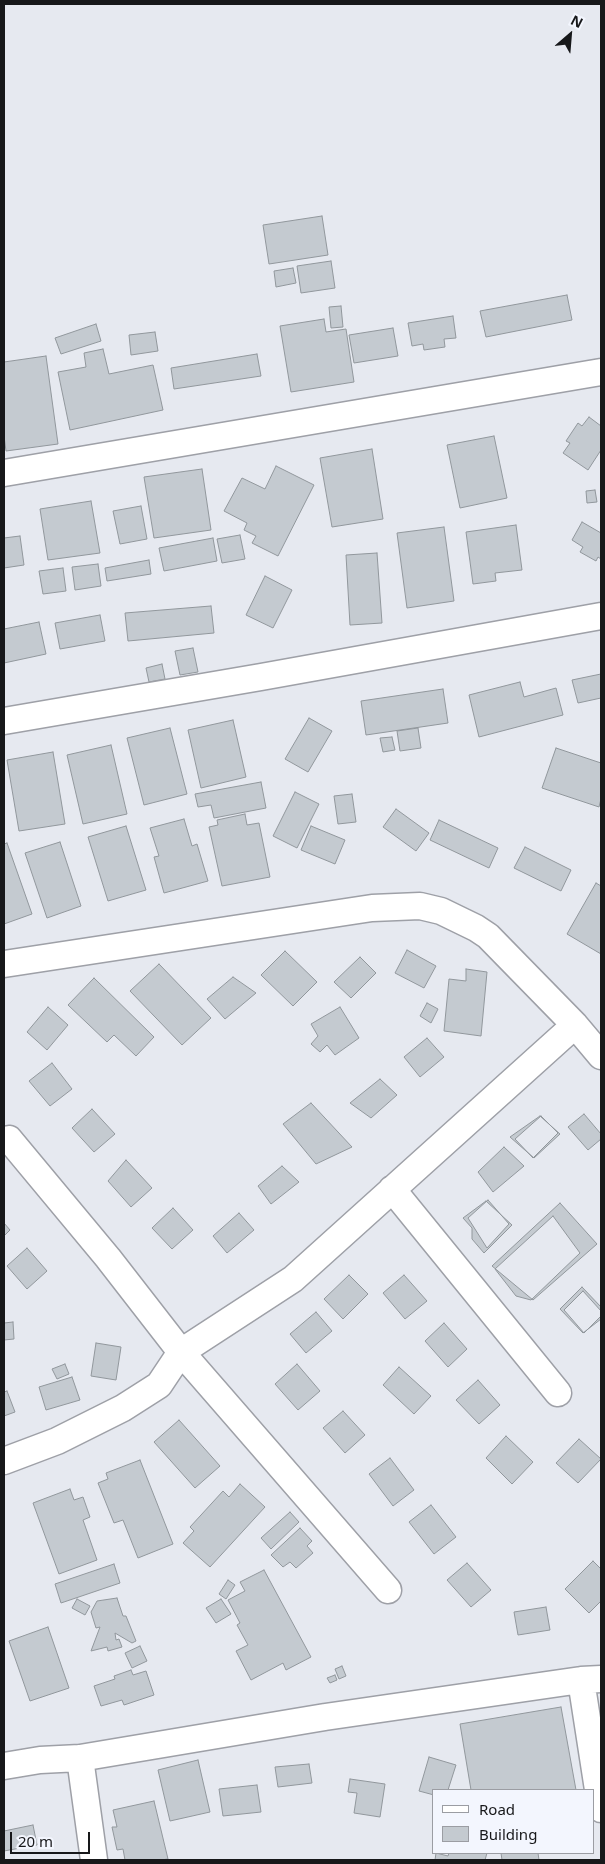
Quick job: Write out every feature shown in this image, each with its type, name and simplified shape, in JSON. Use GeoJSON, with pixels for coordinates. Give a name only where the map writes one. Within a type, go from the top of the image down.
{"type":"FeatureCollection","features":[{"type":"Feature","properties":{"kind":"street"},"geometry":{"type":"LineString","coordinates":[[4,473],[601,372]]}},
{"type":"Feature","properties":{"kind":"street"},"geometry":{"type":"LineString","coordinates":[[4,721],[601,616]]}},
{"type":"Feature","properties":{"kind":"street"},"geometry":{"type":"LineString","coordinates":[[4,964],[372,908],[420,906],[441,911],[488,936],[575,1025],[601,1056]]}},
{"type":"Feature","properties":{"kind":"street"},"geometry":{"type":"LineString","coordinates":[[4,1461],[57,1441],[123,1408],[159,1384],[181,1352],[293,1279],[575,1025]]}},
{"type":"Feature","properties":{"kind":"street"},"geometry":{"type":"LineString","coordinates":[[9,1139],[108,1258],[181,1352],[388,1590]]}},
{"type":"Feature","properties":{"kind":"street"},"geometry":{"type":"LineString","coordinates":[[392,1190],[558,1393]]}},
{"type":"Feature","properties":{"kind":"street"},"geometry":{"type":"LineString","coordinates":[[4,1766],[40,1760],[80,1758],[325,1717],[591,1679],[601,1809]]}},
{"type":"Feature","properties":{"kind":"street"},"geometry":{"type":"LineString","coordinates":[[80,1758],[94,1860]]}},
{"type":"Feature","properties":{"kind":"building"},"geometry":{"type":"Polygon","coordinates":[[[322,216],[328,255],[269,264],[263,225],[322,216]]]}},
{"type":"Feature","properties":{"kind":"building"},"geometry":{"type":"Polygon","coordinates":[[[331,261],[335,288],[301,293],[297,266],[331,261]]]}},
{"type":"Feature","properties":{"kind":"building"},"geometry":{"type":"Polygon","coordinates":[[[293,268],[296,283],[276,287],[274,271],[293,268]]]}},
{"type":"Feature","properties":{"kind":"building"},"geometry":{"type":"Polygon","coordinates":[[[567,295],[572,320],[486,337],[480,311],[567,295]]]}},
{"type":"Feature","properties":{"kind":"building"},"geometry":{"type":"Polygon","coordinates":[[[341,306],[343,327],[331,328],[329,307],[341,306]]]}},
{"type":"Feature","properties":{"kind":"building"},"geometry":{"type":"Polygon","coordinates":[[[453,316],[456,338],[444,339],[445,347],[424,350],[423,344],[412,346],[408,323],[453,316]]]}},
{"type":"Feature","properties":{"kind":"building"},"geometry":{"type":"Polygon","coordinates":[[[324,319],[326,332],[346,329],[354,382],[291,392],[280,326],[324,319]]]}},
{"type":"Feature","properties":{"kind":"building"},"geometry":{"type":"Polygon","coordinates":[[[96,324],[101,341],[61,354],[55,338],[96,324]]]}},
{"type":"Feature","properties":{"kind":"building"},"geometry":{"type":"Polygon","coordinates":[[[393,328],[398,356],[354,363],[349,335],[393,328]]]}},
{"type":"Feature","properties":{"kind":"building"},"geometry":{"type":"Polygon","coordinates":[[[155,332],[158,351],[131,355],[129,335],[155,332]]]}},
{"type":"Feature","properties":{"kind":"building"},"geometry":{"type":"Polygon","coordinates":[[[103,349],[109,374],[153,365],[163,410],[70,430],[58,372],[86,367],[84,353],[103,349]]]}},
{"type":"Feature","properties":{"kind":"building"},"geometry":{"type":"Polygon","coordinates":[[[257,354],[261,376],[174,389],[171,368],[257,354]]]}},
{"type":"Feature","properties":{"kind":"building"},"geometry":{"type":"Polygon","coordinates":[[[46,356],[58,444],[6,451],[4,436],[4,362],[46,356]]]}},
{"type":"Feature","properties":{"kind":"building"},"geometry":{"type":"Polygon","coordinates":[[[589,417],[601,426],[601,450],[588,470],[563,453],[570,443],[566,441],[578,423],[582,426],[589,417]]]}},
{"type":"Feature","properties":{"kind":"building"},"geometry":{"type":"Polygon","coordinates":[[[494,436],[507,498],[460,508],[447,445],[494,436]]]}},
{"type":"Feature","properties":{"kind":"building"},"geometry":{"type":"Polygon","coordinates":[[[372,449],[383,519],[332,527],[320,458],[372,449]]]}},
{"type":"Feature","properties":{"kind":"building"},"geometry":{"type":"Polygon","coordinates":[[[276,466],[314,485],[278,556],[252,543],[256,536],[244,530],[247,523],[224,511],[242,478],[265,489],[276,466]]]}},
{"type":"Feature","properties":{"kind":"building"},"geometry":{"type":"Polygon","coordinates":[[[202,469],[211,530],[154,538],[144,477],[202,469]]]}},
{"type":"Feature","properties":{"kind":"building"},"geometry":{"type":"Polygon","coordinates":[[[595,490],[597,502],[587,503],[586,491],[595,490]]]}},
{"type":"Feature","properties":{"kind":"building"},"geometry":{"type":"Polygon","coordinates":[[[91,501],[100,553],[48,560],[40,509],[91,501]]]}},
{"type":"Feature","properties":{"kind":"building"},"geometry":{"type":"Polygon","coordinates":[[[141,506],[147,539],[120,544],[113,511],[141,506]]]}},
{"type":"Feature","properties":{"kind":"building"},"geometry":{"type":"Polygon","coordinates":[[[582,522],[601,533],[601,559],[598,557],[596,561],[580,552],[583,547],[572,540],[582,522]]]}},
{"type":"Feature","properties":{"kind":"building"},"geometry":{"type":"Polygon","coordinates":[[[516,525],[522,570],[495,573],[496,581],[473,584],[466,532],[516,525]]]}},
{"type":"Feature","properties":{"kind":"building"},"geometry":{"type":"Polygon","coordinates":[[[444,527],[454,601],[407,608],[397,533],[444,527]]]}},
{"type":"Feature","properties":{"kind":"building"},"geometry":{"type":"Polygon","coordinates":[[[240,535],[245,559],[222,563],[217,539],[240,535]]]}},
{"type":"Feature","properties":{"kind":"building"},"geometry":{"type":"Polygon","coordinates":[[[20,536],[24,565],[4,568],[4,538],[20,536]]]}},
{"type":"Feature","properties":{"kind":"building"},"geometry":{"type":"Polygon","coordinates":[[[213,538],[217,561],[164,571],[159,548],[213,538]]]}},
{"type":"Feature","properties":{"kind":"building"},"geometry":{"type":"Polygon","coordinates":[[[377,553],[382,623],[350,625],[346,555],[377,553]]]}},
{"type":"Feature","properties":{"kind":"building"},"geometry":{"type":"Polygon","coordinates":[[[149,560],[151,574],[107,581],[105,568],[149,560]]]}},
{"type":"Feature","properties":{"kind":"building"},"geometry":{"type":"Polygon","coordinates":[[[98,564],[101,586],[75,590],[72,567],[98,564]]]}},
{"type":"Feature","properties":{"kind":"building"},"geometry":{"type":"Polygon","coordinates":[[[63,568],[66,591],[43,594],[39,571],[63,568]]]}},
{"type":"Feature","properties":{"kind":"building"},"geometry":{"type":"Polygon","coordinates":[[[265,576],[292,590],[273,628],[246,615],[265,576]]]}},
{"type":"Feature","properties":{"kind":"building"},"geometry":{"type":"Polygon","coordinates":[[[211,606],[214,633],[128,641],[125,613],[211,606]]]}},
{"type":"Feature","properties":{"kind":"building"},"geometry":{"type":"Polygon","coordinates":[[[100,615],[105,641],[60,649],[55,623],[100,615]]]}},
{"type":"Feature","properties":{"kind":"building"},"geometry":{"type":"Polygon","coordinates":[[[39,622],[46,654],[4,663],[4,629],[39,622]]]}},
{"type":"Feature","properties":{"kind":"building"},"geometry":{"type":"Polygon","coordinates":[[[193,648],[198,672],[180,675],[175,651],[193,648]]]}},
{"type":"Feature","properties":{"kind":"building"},"geometry":{"type":"Polygon","coordinates":[[[162,664],[165,679],[149,682],[146,668],[162,664]]]}},
{"type":"Feature","properties":{"kind":"building"},"geometry":{"type":"Polygon","coordinates":[[[601,674],[601,698],[578,703],[572,680],[601,674]]]}},
{"type":"Feature","properties":{"kind":"building"},"geometry":{"type":"Polygon","coordinates":[[[520,682],[524,697],[556,688],[563,715],[479,737],[469,695],[520,682]]]}},
{"type":"Feature","properties":{"kind":"building"},"geometry":{"type":"Polygon","coordinates":[[[443,689],[448,723],[366,735],[361,701],[443,689]]]}},
{"type":"Feature","properties":{"kind":"building"},"geometry":{"type":"Polygon","coordinates":[[[309,718],[332,731],[308,772],[285,759],[309,718]]]}},
{"type":"Feature","properties":{"kind":"building"},"geometry":{"type":"Polygon","coordinates":[[[233,720],[246,777],[201,788],[188,730],[233,720]]]}},
{"type":"Feature","properties":{"kind":"building"},"geometry":{"type":"Polygon","coordinates":[[[170,728],[187,794],[144,805],[127,738],[170,728]]]}},
{"type":"Feature","properties":{"kind":"building"},"geometry":{"type":"Polygon","coordinates":[[[418,728],[421,748],[400,751],[397,731],[418,728]]]}},
{"type":"Feature","properties":{"kind":"building"},"geometry":{"type":"Polygon","coordinates":[[[392,737],[395,750],[383,752],[380,738],[392,737]]]}},
{"type":"Feature","properties":{"kind":"building"},"geometry":{"type":"Polygon","coordinates":[[[111,745],[127,814],[83,824],[67,755],[111,745]]]}},
{"type":"Feature","properties":{"kind":"building"},"geometry":{"type":"Polygon","coordinates":[[[556,748],[601,763],[601,799],[599,807],[542,788],[556,748]]]}},
{"type":"Feature","properties":{"kind":"building"},"geometry":{"type":"Polygon","coordinates":[[[53,752],[65,824],[19,831],[7,760],[53,752]]]}},
{"type":"Feature","properties":{"kind":"building"},"geometry":{"type":"Polygon","coordinates":[[[261,782],[266,808],[214,818],[211,805],[198,807],[195,794],[261,782]]]}},
{"type":"Feature","properties":{"kind":"building"},"geometry":{"type":"Polygon","coordinates":[[[295,792],[319,804],[297,848],[273,836],[295,792]]]}},
{"type":"Feature","properties":{"kind":"building"},"geometry":{"type":"Polygon","coordinates":[[[352,794],[356,822],[338,824],[334,796],[352,794]]]}},
{"type":"Feature","properties":{"kind":"building"},"geometry":{"type":"Polygon","coordinates":[[[396,809],[429,833],[416,851],[383,827],[396,809]]]}},
{"type":"Feature","properties":{"kind":"building"},"geometry":{"type":"Polygon","coordinates":[[[245,814],[247,825],[259,823],[270,877],[222,886],[209,827],[218,825],[217,820],[245,814]]]}},
{"type":"Feature","properties":{"kind":"building"},"geometry":{"type":"Polygon","coordinates":[[[184,819],[192,846],[197,844],[208,881],[164,893],[154,857],[159,856],[150,828],[184,819]]]}},
{"type":"Feature","properties":{"kind":"building"},"geometry":{"type":"Polygon","coordinates":[[[439,820],[498,848],[489,868],[430,840],[439,820]]]}},
{"type":"Feature","properties":{"kind":"building"},"geometry":{"type":"Polygon","coordinates":[[[126,826],[146,890],[108,901],[88,837],[126,826]]]}},
{"type":"Feature","properties":{"kind":"building"},"geometry":{"type":"Polygon","coordinates":[[[311,826],[345,840],[335,864],[301,850],[311,826]]]}},
{"type":"Feature","properties":{"kind":"building"},"geometry":{"type":"Polygon","coordinates":[[[60,842],[81,906],[47,918],[25,853],[60,842]]]}},
{"type":"Feature","properties":{"kind":"building"},"geometry":{"type":"Polygon","coordinates":[[[7,843],[32,914],[4,924],[4,844],[7,843]]]}},
{"type":"Feature","properties":{"kind":"building"},"geometry":{"type":"Polygon","coordinates":[[[525,847],[571,870],[561,891],[514,868],[525,847]]]}},
{"type":"Feature","properties":{"kind":"building"},"geometry":{"type":"Polygon","coordinates":[[[596,883],[601,886],[601,954],[567,934],[596,883]]]}},
{"type":"Feature","properties":{"kind":"building"},"geometry":{"type":"Polygon","coordinates":[[[407,950],[436,966],[424,988],[395,973],[407,950]]]}},
{"type":"Feature","properties":{"kind":"building"},"geometry":{"type":"Polygon","coordinates":[[[285,951],[317,982],[293,1006],[261,975],[285,951]]]}},
{"type":"Feature","properties":{"kind":"building"},"geometry":{"type":"Polygon","coordinates":[[[360,957],[376,973],[351,998],[334,982],[360,957]]]}},
{"type":"Feature","properties":{"kind":"building"},"geometry":{"type":"Polygon","coordinates":[[[159,964],[211,1018],[182,1045],[130,991],[159,964]]]}},
{"type":"Feature","properties":{"kind":"building"},"geometry":{"type":"Polygon","coordinates":[[[466,969],[487,972],[481,1036],[444,1031],[449,979],[466,981],[466,969]]]}},
{"type":"Feature","properties":{"kind":"building"},"geometry":{"type":"Polygon","coordinates":[[[233,977],[256,993],[225,1019],[207,999],[233,977]]]}},
{"type":"Feature","properties":{"kind":"building"},"geometry":{"type":"Polygon","coordinates":[[[94,978],[154,1037],[136,1056],[114,1035],[107,1042],[68,1005],[94,978]]]}},
{"type":"Feature","properties":{"kind":"building"},"geometry":{"type":"Polygon","coordinates":[[[427,1003],[438,1009],[431,1023],[420,1016],[427,1003]]]}},
{"type":"Feature","properties":{"kind":"building"},"geometry":{"type":"Polygon","coordinates":[[[48,1007],[68,1025],[47,1050],[27,1032],[48,1007]]]}},
{"type":"Feature","properties":{"kind":"building"},"geometry":{"type":"Polygon","coordinates":[[[340,1007],[359,1038],[335,1055],[327,1045],[320,1052],[311,1044],[318,1036],[311,1024],[340,1007]]]}},
{"type":"Feature","properties":{"kind":"building"},"geometry":{"type":"Polygon","coordinates":[[[427,1038],[444,1057],[420,1077],[404,1057],[427,1038]]]}},
{"type":"Feature","properties":{"kind":"building"},"geometry":{"type":"Polygon","coordinates":[[[52,1063],[72,1089],[50,1106],[29,1081],[52,1063]]]}},
{"type":"Feature","properties":{"kind":"building"},"geometry":{"type":"Polygon","coordinates":[[[380,1079],[397,1095],[371,1118],[350,1103],[380,1079]]]}},
{"type":"Feature","properties":{"kind":"building"},"geometry":{"type":"Polygon","coordinates":[[[311,1103],[352,1147],[316,1164],[283,1124],[311,1103]]]}},
{"type":"Feature","properties":{"kind":"building"},"geometry":{"type":"Polygon","coordinates":[[[92,1109],[115,1134],[94,1152],[72,1128],[92,1109]]]}},
{"type":"Feature","properties":{"kind":"building"},"geometry":{"type":"Polygon","coordinates":[[[584,1114],[601,1134],[601,1139],[588,1150],[568,1127],[584,1114]]]}},
{"type":"Feature","properties":{"kind":"building"},"geometry":{"type":"Polygon","coordinates":[[[540,1116],[560,1134],[534,1158],[510,1137],[540,1116]]]}},
{"type":"Feature","properties":{"kind":"building"},"geometry":{"type":"Polygon","coordinates":[[[541,1116],[558,1133],[533,1158],[515,1139],[541,1116]]]}},
{"type":"Feature","properties":{"kind":"building"},"geometry":{"type":"Polygon","coordinates":[[[504,1147],[524,1166],[493,1192],[478,1172],[504,1147]]]}},
{"type":"Feature","properties":{"kind":"building"},"geometry":{"type":"Polygon","coordinates":[[[126,1160],[152,1188],[131,1207],[108,1181],[126,1160]]]}},
{"type":"Feature","properties":{"kind":"building"},"geometry":{"type":"Polygon","coordinates":[[[282,1166],[299,1182],[271,1204],[258,1186],[282,1166]]]}},
{"type":"Feature","properties":{"kind":"building"},"geometry":{"type":"Polygon","coordinates":[[[488,1200],[509,1224],[487,1248],[468,1218],[488,1200]]]}},
{"type":"Feature","properties":{"kind":"building"},"geometry":{"type":"Polygon","coordinates":[[[486,1201],[512,1225],[484,1253],[472,1239],[472,1228],[463,1218],[486,1201]]]}},
{"type":"Feature","properties":{"kind":"building"},"geometry":{"type":"Polygon","coordinates":[[[560,1203],[597,1244],[533,1300],[492,1266],[560,1203]]]}},
{"type":"Feature","properties":{"kind":"building"},"geometry":{"type":"Polygon","coordinates":[[[173,1208],[193,1230],[172,1249],[152,1228],[173,1208]]]}},
{"type":"Feature","properties":{"kind":"building"},"geometry":{"type":"Polygon","coordinates":[[[239,1213],[254,1230],[227,1253],[213,1236],[239,1213]]]}},
{"type":"Feature","properties":{"kind":"building"},"geometry":{"type":"Polygon","coordinates":[[[553,1216],[580,1253],[531,1300],[516,1296],[495,1269],[553,1216]]]}},
{"type":"Feature","properties":{"kind":"building"},"geometry":{"type":"Polygon","coordinates":[[[4,1223],[10,1230],[4,1236],[4,1223]]]}},
{"type":"Feature","properties":{"kind":"building"},"geometry":{"type":"Polygon","coordinates":[[[27,1248],[47,1271],[27,1289],[7,1266],[27,1248]]]}},
{"type":"Feature","properties":{"kind":"building"},"geometry":{"type":"Polygon","coordinates":[[[349,1275],[368,1294],[343,1319],[324,1299],[349,1275]]]}},
{"type":"Feature","properties":{"kind":"building"},"geometry":{"type":"Polygon","coordinates":[[[404,1275],[427,1301],[405,1319],[383,1293],[404,1275]]]}},
{"type":"Feature","properties":{"kind":"building"},"geometry":{"type":"Polygon","coordinates":[[[582,1287],[601,1307],[601,1319],[583,1333],[560,1309],[582,1287]]]}},
{"type":"Feature","properties":{"kind":"building"},"geometry":{"type":"Polygon","coordinates":[[[583,1291],[601,1311],[601,1316],[584,1333],[564,1310],[583,1291]]]}},
{"type":"Feature","properties":{"kind":"building"},"geometry":{"type":"Polygon","coordinates":[[[316,1312],[332,1331],[306,1353],[290,1334],[316,1312]]]}},
{"type":"Feature","properties":{"kind":"building"},"geometry":{"type":"Polygon","coordinates":[[[13,1322],[14,1339],[4,1340],[4,1323],[13,1322]]]}},
{"type":"Feature","properties":{"kind":"building"},"geometry":{"type":"Polygon","coordinates":[[[444,1323],[467,1349],[448,1367],[425,1341],[444,1323]]]}},
{"type":"Feature","properties":{"kind":"building"},"geometry":{"type":"Polygon","coordinates":[[[96,1343],[121,1347],[116,1380],[91,1376],[96,1343]]]}},
{"type":"Feature","properties":{"kind":"building"},"geometry":{"type":"Polygon","coordinates":[[[65,1364],[69,1374],[57,1379],[52,1369],[65,1364]]]}},
{"type":"Feature","properties":{"kind":"building"},"geometry":{"type":"Polygon","coordinates":[[[297,1364],[320,1391],[298,1410],[275,1384],[297,1364]]]}},
{"type":"Feature","properties":{"kind":"building"},"geometry":{"type":"Polygon","coordinates":[[[399,1367],[431,1396],[414,1414],[383,1385],[399,1367]]]}},
{"type":"Feature","properties":{"kind":"building"},"geometry":{"type":"Polygon","coordinates":[[[72,1377],[80,1400],[46,1410],[39,1387],[72,1377]]]}},
{"type":"Feature","properties":{"kind":"building"},"geometry":{"type":"Polygon","coordinates":[[[478,1380],[500,1405],[479,1424],[456,1400],[478,1380]]]}},
{"type":"Feature","properties":{"kind":"building"},"geometry":{"type":"Polygon","coordinates":[[[7,1391],[15,1412],[4,1416],[4,1392],[7,1391]]]}},
{"type":"Feature","properties":{"kind":"building"},"geometry":{"type":"Polygon","coordinates":[[[343,1411],[365,1435],[345,1453],[323,1428],[343,1411]]]}},
{"type":"Feature","properties":{"kind":"building"},"geometry":{"type":"Polygon","coordinates":[[[179,1420],[220,1466],[195,1488],[154,1442],[179,1420]]]}},
{"type":"Feature","properties":{"kind":"building"},"geometry":{"type":"Polygon","coordinates":[[[506,1436],[533,1462],[512,1484],[486,1458],[506,1436]]]}},
{"type":"Feature","properties":{"kind":"building"},"geometry":{"type":"Polygon","coordinates":[[[579,1439],[601,1459],[578,1483],[556,1463],[579,1439]]]}},
{"type":"Feature","properties":{"kind":"building"},"geometry":{"type":"Polygon","coordinates":[[[390,1458],[414,1490],[393,1506],[369,1474],[390,1458]]]}},
{"type":"Feature","properties":{"kind":"building"},"geometry":{"type":"Polygon","coordinates":[[[140,1460],[173,1544],[138,1558],[123,1520],[114,1523],[98,1483],[108,1479],[106,1473],[140,1460]]]}},
{"type":"Feature","properties":{"kind":"building"},"geometry":{"type":"Polygon","coordinates":[[[240,1484],[265,1507],[210,1567],[183,1543],[194,1531],[190,1527],[223,1491],[229,1497],[240,1484]]]}},
{"type":"Feature","properties":{"kind":"building"},"geometry":{"type":"Polygon","coordinates":[[[70,1489],[74,1500],[83,1497],[90,1517],[83,1520],[97,1560],[59,1574],[33,1503],[70,1489]]]}},
{"type":"Feature","properties":{"kind":"building"},"geometry":{"type":"Polygon","coordinates":[[[431,1505],[456,1537],[434,1554],[409,1522],[431,1505]]]}},
{"type":"Feature","properties":{"kind":"building"},"geometry":{"type":"Polygon","coordinates":[[[290,1512],[299,1522],[271,1549],[261,1538],[290,1512]]]}},
{"type":"Feature","properties":{"kind":"building"},"geometry":{"type":"Polygon","coordinates":[[[300,1528],[312,1541],[307,1546],[313,1553],[296,1568],[290,1562],[283,1567],[271,1555],[300,1528]]]}},
{"type":"Feature","properties":{"kind":"building"},"geometry":{"type":"Polygon","coordinates":[[[593,1561],[601,1569],[601,1601],[589,1613],[565,1589],[593,1561]]]}},
{"type":"Feature","properties":{"kind":"building"},"geometry":{"type":"Polygon","coordinates":[[[467,1563],[491,1590],[471,1607],[447,1580],[467,1563]]]}},
{"type":"Feature","properties":{"kind":"building"},"geometry":{"type":"Polygon","coordinates":[[[114,1564],[120,1583],[61,1603],[55,1584],[114,1564]]]}},
{"type":"Feature","properties":{"kind":"building"},"geometry":{"type":"Polygon","coordinates":[[[264,1570],[311,1657],[286,1670],[283,1663],[251,1680],[236,1651],[248,1645],[237,1625],[240,1623],[228,1600],[245,1591],[240,1582],[264,1570]]]}},
{"type":"Feature","properties":{"kind":"building"},"geometry":{"type":"Polygon","coordinates":[[[228,1580],[235,1585],[226,1599],[219,1594],[228,1580]]]}},
{"type":"Feature","properties":{"kind":"building"},"geometry":{"type":"Polygon","coordinates":[[[117,1598],[123,1616],[126,1616],[136,1641],[132,1643],[115,1633],[116,1640],[119,1639],[122,1647],[108,1651],[107,1647],[91,1651],[100,1627],[96,1628],[91,1612],[97,1601],[117,1598]]]}},
{"type":"Feature","properties":{"kind":"building"},"geometry":{"type":"Polygon","coordinates":[[[77,1599],[90,1606],[85,1615],[72,1608],[77,1599]]]}},
{"type":"Feature","properties":{"kind":"building"},"geometry":{"type":"Polygon","coordinates":[[[221,1599],[231,1614],[216,1623],[206,1608],[221,1599]]]}},
{"type":"Feature","properties":{"kind":"building"},"geometry":{"type":"Polygon","coordinates":[[[546,1607],[550,1630],[518,1635],[514,1612],[546,1607]]]}},
{"type":"Feature","properties":{"kind":"building"},"geometry":{"type":"Polygon","coordinates":[[[48,1627],[69,1688],[30,1701],[9,1641],[48,1627]]]}},
{"type":"Feature","properties":{"kind":"building"},"geometry":{"type":"Polygon","coordinates":[[[140,1646],[147,1661],[132,1668],[125,1653],[140,1646]]]}},
{"type":"Feature","properties":{"kind":"building"},"geometry":{"type":"Polygon","coordinates":[[[342,1666],[346,1676],[339,1679],[335,1669],[342,1666]]]}},
{"type":"Feature","properties":{"kind":"building"},"geometry":{"type":"Polygon","coordinates":[[[131,1670],[133,1675],[146,1671],[154,1695],[124,1705],[122,1700],[101,1706],[94,1686],[115,1679],[114,1676],[131,1670]]]}},
{"type":"Feature","properties":{"kind":"building"},"geometry":{"type":"Polygon","coordinates":[[[335,1675],[337,1680],[330,1683],[327,1678],[335,1675]]]}},
{"type":"Feature","properties":{"kind":"building"},"geometry":{"type":"Polygon","coordinates":[[[561,1707],[576,1789],[471,1789],[460,1724],[561,1707]]]}},
{"type":"Feature","properties":{"kind":"building"},"geometry":{"type":"Polygon","coordinates":[[[429,1757],[456,1765],[448,1789],[432,1789],[432,1794],[419,1791],[429,1757]]]}},
{"type":"Feature","properties":{"kind":"building"},"geometry":{"type":"Polygon","coordinates":[[[198,1760],[210,1812],[170,1821],[158,1770],[198,1760]]]}},
{"type":"Feature","properties":{"kind":"building"},"geometry":{"type":"Polygon","coordinates":[[[309,1764],[312,1783],[278,1787],[275,1767],[309,1764]]]}},
{"type":"Feature","properties":{"kind":"building"},"geometry":{"type":"Polygon","coordinates":[[[350,1779],[385,1784],[380,1817],[354,1813],[357,1793],[348,1792],[350,1779]]]}},
{"type":"Feature","properties":{"kind":"building"},"geometry":{"type":"Polygon","coordinates":[[[257,1785],[261,1812],[223,1816],[219,1789],[257,1785]]]}},
{"type":"Feature","properties":{"kind":"building"},"geometry":{"type":"Polygon","coordinates":[[[154,1801],[168,1859],[125,1860],[123,1849],[117,1850],[112,1827],[117,1827],[113,1810],[154,1801]]]}},
{"type":"Feature","properties":{"kind":"building"},"geometry":{"type":"Polygon","coordinates":[[[33,1825],[37,1845],[4,1851],[4,1831],[33,1825]]]}},
{"type":"Feature","properties":{"kind":"building"},"geometry":{"type":"Polygon","coordinates":[[[436,1854],[448,1856],[449,1854],[487,1854],[485,1860],[435,1860],[436,1854]]]}},
{"type":"Feature","properties":{"kind":"building"},"geometry":{"type":"Polygon","coordinates":[[[501,1854],[538,1854],[539,1860],[502,1860],[501,1854]]]}}]}
